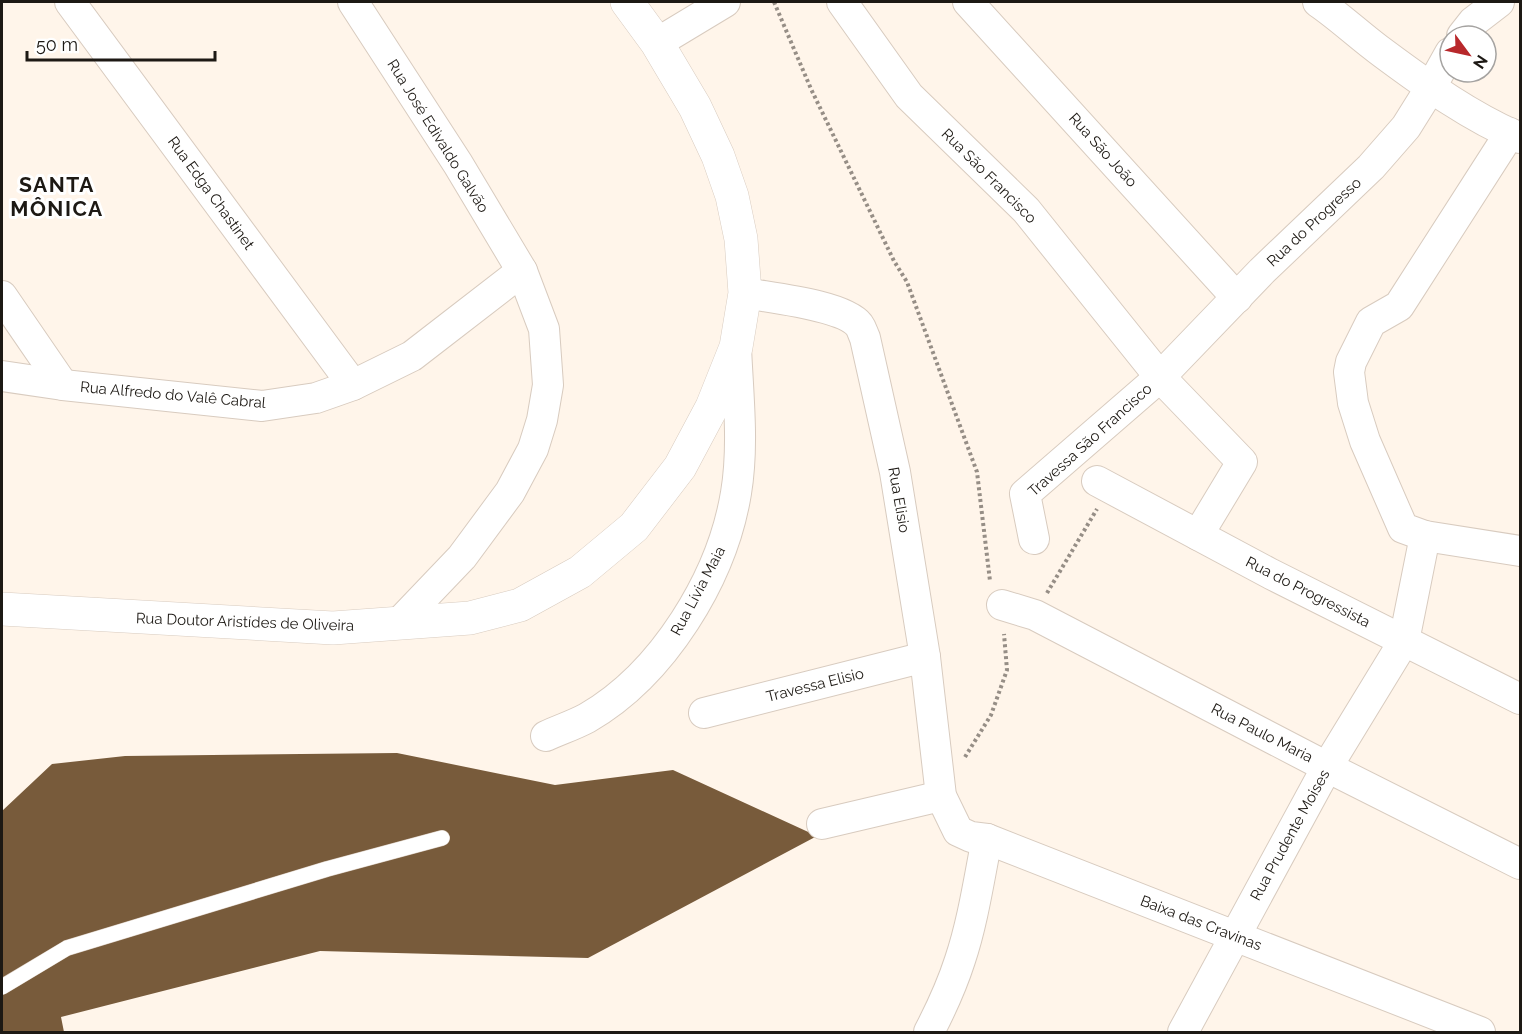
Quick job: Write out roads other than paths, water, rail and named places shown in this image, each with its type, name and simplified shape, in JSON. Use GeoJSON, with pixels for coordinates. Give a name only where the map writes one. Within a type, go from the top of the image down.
{"type":"FeatureCollection","features":[{"type":"Feature","properties":{"kind":"street","name":"Rua Edga Chastinet"},"geometry":{"type":"LineString","coordinates":[[70,2],[353,385]]}},
{"type":"Feature","properties":{"kind":"street","name":"Rua José Edivaldo Galvão"},"geometry":{"type":"LineString","coordinates":[[353,2],[458,164],[522,271],[543,328],[548,385],[542,420],[533,449],[510,492],[462,557],[398,624]]}},
{"type":"Feature","properties":{"kind":"street","name":"Rua Doutor Aristídes de Oliveira"},"geometry":{"type":"LineString","coordinates":[[2,609],[333,628],[470,618],[520,605],[580,572],[634,527],[680,467],[712,407],[736,347],[745,293],[741,239],[732,196],[718,156],[695,107],[657,43],[627,2]]}},
{"type":"Feature","properties":{"kind":"street"},"geometry":{"type":"LineString","coordinates":[[657,43],[725,2]]}},
{"type":"Feature","properties":{"kind":"street","name":"Rua São Francisco"},"geometry":{"type":"LineString","coordinates":[[842,2],[909,96],[1026,210],[1160,377],[1242,462],[1198,535]]}},
{"type":"Feature","properties":{"kind":"street","name":"Rua São João"},"geometry":{"type":"LineString","coordinates":[[968,2],[1237,298]]}},
{"type":"Feature","properties":{"kind":"street"},"geometry":{"type":"LineString","coordinates":[[1318,2],[1382,53],[1431,87],[1477,116],[1515,136],[1399,306],[1371,322],[1352,362],[1350,372],[1353,403],[1369,451],[1403,528],[1425,536],[1521,551]]}},
{"type":"Feature","properties":{"kind":"street"},"geometry":{"type":"LineString","coordinates":[[1471,24],[1499,2]]}},
{"type":"Feature","properties":{"kind":"street","name":"Rua do Progresso"},"geometry":{"type":"LineString","coordinates":[[1160,377],[1262,271],[1371,167],[1406,127],[1438,74]]}},
{"type":"Feature","properties":{"kind":"street","name":"Rua Alfredo do Valê Cabral"},"geometry":{"type":"LineString","coordinates":[[2,376],[63,385],[262,406],[316,398],[353,385],[412,356],[522,271]]}},
{"type":"Feature","properties":{"kind":"street","name":"Rua Elisio"},"geometry":{"type":"LineString","coordinates":[[745,293],[845,314],[859,325],[865,338],[895,472],[948,811]]}},
{"type":"Feature","properties":{"kind":"street"},"geometry":{"type":"LineString","coordinates":[[2,296],[63,385]]}},
{"type":"Feature","properties":{"kind":"street","name":"Rua Lívia Maia"},"geometry":{"type":"LineString","coordinates":[[546,736],[587,718],[617,697],[642,674],[672,641],[717,560],[727,535],[736,491],[740,436],[736,347]]}},
{"type":"Feature","properties":{"kind":"street","name":"Travessa São Francisco"},"geometry":{"type":"LineString","coordinates":[[1034,539],[1025,494],[1160,377]]}},
{"type":"Feature","properties":{"kind":"street","name":"Rua do Progressista"},"geometry":{"type":"LineString","coordinates":[[1103,485],[1521,699]]}},
{"type":"Feature","properties":{"kind":"street"},"geometry":{"type":"LineString","coordinates":[[1404,641],[1425,536]]}},
{"type":"Feature","properties":{"kind":"street","name":"Rua Paulo Maria"},"geometry":{"type":"LineString","coordinates":[[1002,605],[1035,615],[1327,767],[1521,864]]}},
{"type":"Feature","properties":{"kind":"street","name":"Rua Prudente Moises"},"geometry":{"type":"LineString","coordinates":[[1183,1032],[1327,767],[1404,641]]}},
{"type":"Feature","properties":{"kind":"street","name":"Travessa Elisio"},"geometry":{"type":"LineString","coordinates":[[704,713],[925,657]]}},
{"type":"Feature","properties":{"kind":"street"},"geometry":{"type":"LineString","coordinates":[[822,824],[948,811]]}},
{"type":"Feature","properties":{"kind":"street","name":"Baixa das Cravinas"},"geometry":{"type":"LineString","coordinates":[[948,811],[958,831],[965,835],[987,839],[1480,1032]]}},
{"type":"Feature","properties":{"kind":"street"},"geometry":{"type":"LineString","coordinates":[[929,1032],[946,999],[960,960],[972,917],[987,839]]}},
{"type":"Feature","properties":{"kind":"lane"},"geometry":{"type":"LineString","coordinates":[[2,987],[67,948],[327,869],[441,838]]}},
{"type":"Feature","properties":{"kind":"district","name":"SANTA MÔNICA"},"geometry":{"type":"Point","coordinates":[57,197]}}]}
